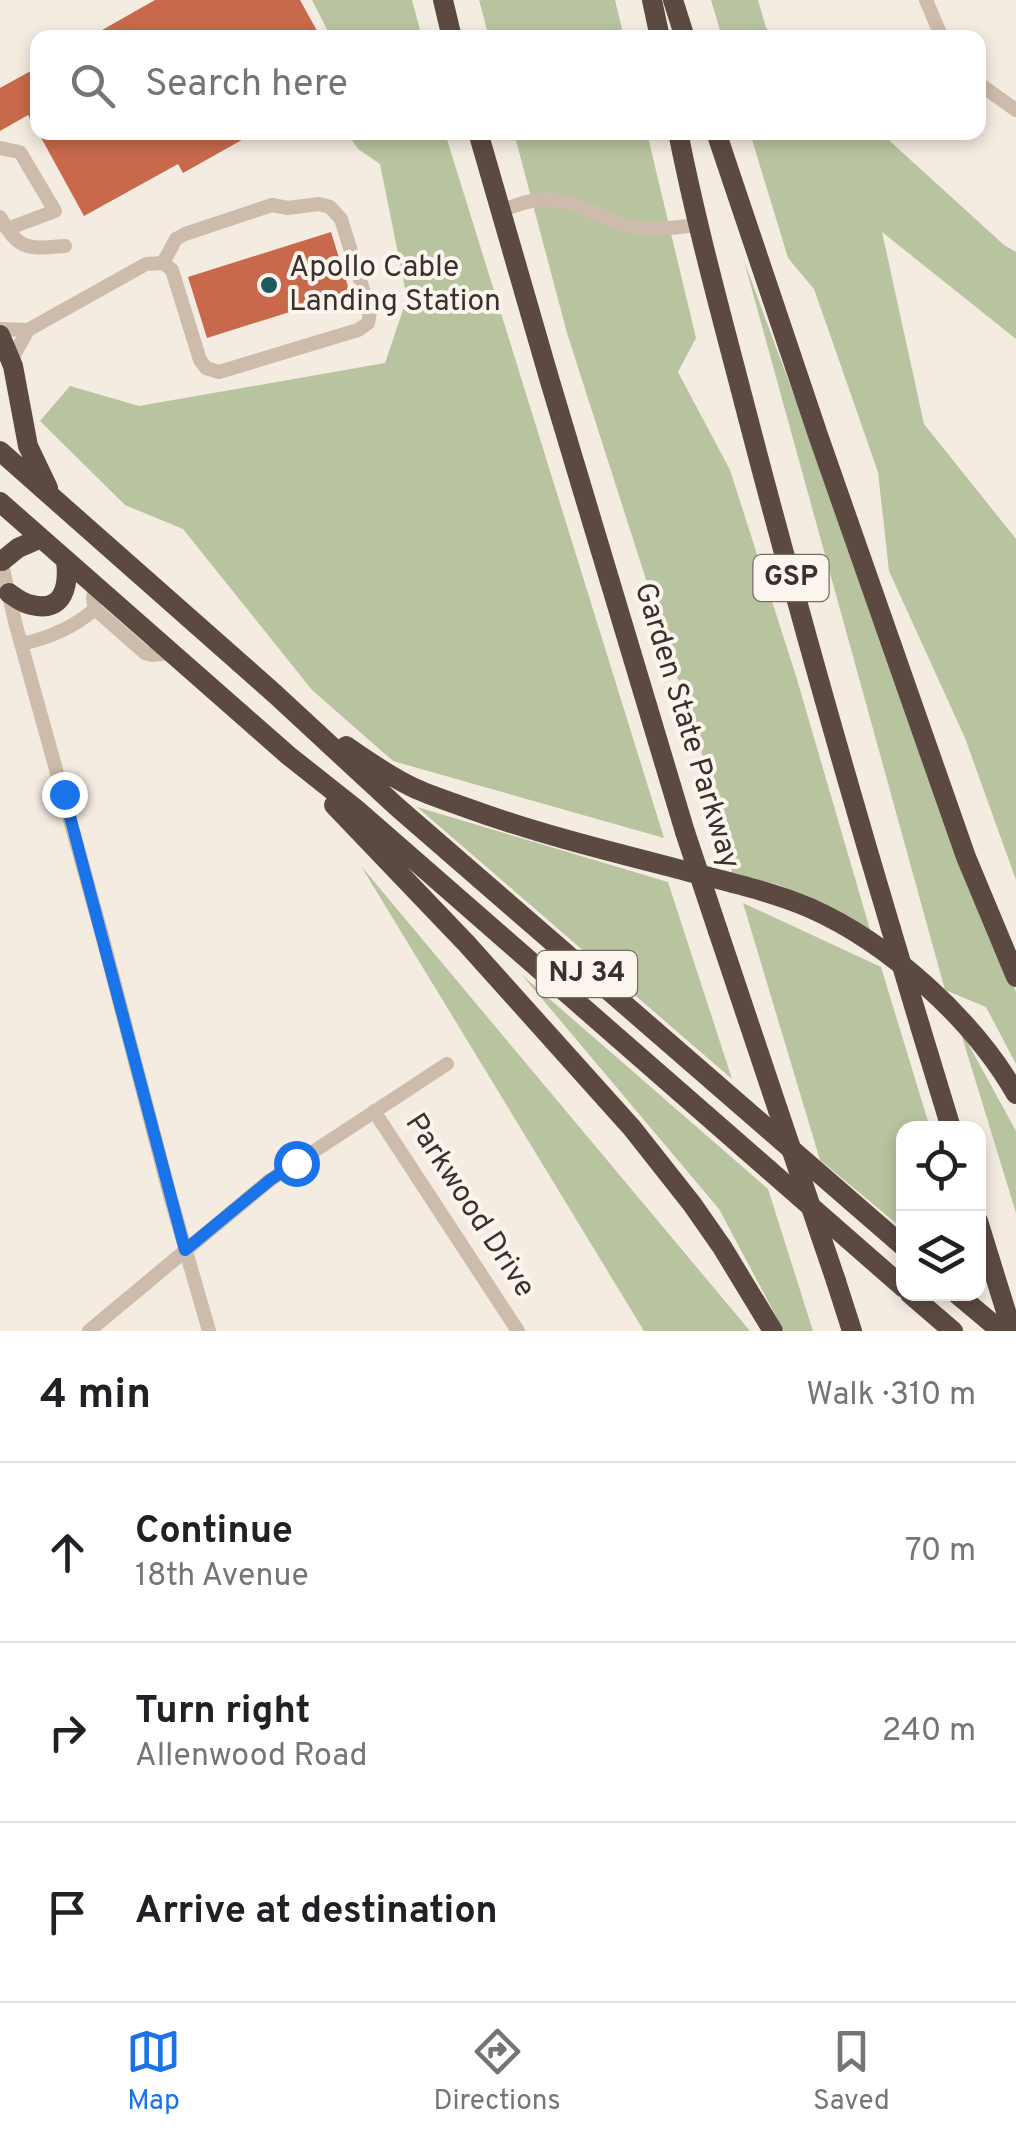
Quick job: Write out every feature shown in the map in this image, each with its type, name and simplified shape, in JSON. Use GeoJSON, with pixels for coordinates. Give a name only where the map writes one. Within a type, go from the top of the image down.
{"type":"FeatureCollection","features":[{"type":"Feature","properties":{"kind":"highway"},"geometry":{"type":"LineString","coordinates":[[443,0],[450,30]]}},
{"type":"Feature","properties":{"kind":"highway"},"geometry":{"type":"LineString","coordinates":[[652,0],[658,30]]}},
{"type":"Feature","properties":{"kind":"highway"},"geometry":{"type":"LineString","coordinates":[[673,0],[682,30]]}},
{"type":"Feature","properties":{"kind":"highway","name":"Garden State Parkway"},"geometry":{"type":"LineString","coordinates":[[480,140],[686,832],[852,1331]]}},
{"type":"Feature","properties":{"kind":"highway","name":"GSP"},"geometry":{"type":"LineString","coordinates":[[680,140],[698,225],[837,748],[949,1121]]}},
{"type":"Feature","properties":{"kind":"highway"},"geometry":{"type":"LineString","coordinates":[[719,140],[959,839],[1016,977]]}},
{"type":"Feature","properties":{"kind":"highway"},"geometry":{"type":"LineString","coordinates":[[0,332],[12,360],[28,446],[50,494]]}},
{"type":"Feature","properties":{"kind":"highway","name":"NJ 34"},"geometry":{"type":"LineString","coordinates":[[0,451],[482,882],[896,1241]]}},
{"type":"Feature","properties":{"kind":"highway"},"geometry":{"type":"LineString","coordinates":[[0,502],[289,756],[466,943],[632,1128],[692,1204],[774,1331]]}},
{"type":"Feature","properties":{"kind":"highway"},"geometry":{"type":"LineString","coordinates":[[1,558],[41,538]]}},
{"type":"Feature","properties":{"kind":"highway"},"geometry":{"type":"LineString","coordinates":[[9,594],[30,605],[51,604],[63,596],[69,580],[66,561]]}},
{"type":"Feature","properties":{"kind":"highway"},"geometry":{"type":"LineString","coordinates":[[276,694],[366,760],[424,792],[542,833],[776,895],[833,920],[870,943],[938,996],[974,1035],[1016,1094]]}},
{"type":"Feature","properties":{"kind":"highway","name":"NJ 34"},"geometry":{"type":"LineString","coordinates":[[289,756],[356,809],[896,1281]]}},
{"type":"Feature","properties":{"kind":"highway"},"geometry":{"type":"LineString","coordinates":[[986,1247],[1012,1331]]}},
{"type":"Feature","properties":{"kind":"highway"},"geometry":{"type":"LineString","coordinates":[[918,1301],[953,1331]]}},
{"type":"Feature","properties":{"kind":"highway"},"geometry":{"type":"LineString","coordinates":[[965,1301],[1000,1331]]}},
{"type":"Feature","properties":{"kind":"street"},"geometry":{"type":"LineString","coordinates":[[926,0],[939,30]]}},
{"type":"Feature","properties":{"kind":"street"},"geometry":{"type":"LineString","coordinates":[[986,88],[1016,110]]}},
{"type":"Feature","properties":{"kind":"street"},"geometry":{"type":"LineString","coordinates":[[0,148],[20,152],[55,211],[3,223],[12,238],[33,249],[65,246]]}},
{"type":"Feature","properties":{"kind":"street"},"geometry":{"type":"LineString","coordinates":[[500,211],[536,200],[555,200],[628,226],[650,229],[698,225]]}},
{"type":"Feature","properties":{"kind":"street"},"geometry":{"type":"LineString","coordinates":[[0,332],[28,330],[146,264],[163,262],[172,270],[200,360],[206,368],[219,372],[358,330],[368,323],[370,312],[341,219],[319,204],[288,208],[272,205],[185,234],[176,239],[163,262]]}},
{"type":"Feature","properties":{"kind":"street"},"geometry":{"type":"LineString","coordinates":[[12,360],[28,330]]}},
{"type":"Feature","properties":{"kind":"street"},"geometry":{"type":"LineString","coordinates":[[1,558],[209,1331]]}},
{"type":"Feature","properties":{"kind":"street"},"geometry":{"type":"LineString","coordinates":[[95,586],[95,609],[144,652],[172,653]]}},
{"type":"Feature","properties":{"kind":"street"},"geometry":{"type":"LineString","coordinates":[[22,644],[60,634],[95,609]]}},
{"type":"Feature","properties":{"kind":"street"},"geometry":{"type":"LineString","coordinates":[[88,1331],[270,1180],[448,1064]]}},
{"type":"Feature","properties":{"kind":"street","name":"Parkwood Drive"},"geometry":{"type":"LineString","coordinates":[[374,1111],[518,1331]]}},
{"type":"Feature","properties":{"kind":"green space"},"geometry":{"type":"Polygon","coordinates":[[[312,0],[412,0],[420,30],[327,30],[312,0]]]}},
{"type":"Feature","properties":{"kind":"green space"},"geometry":{"type":"Polygon","coordinates":[[[479,0],[615,0],[622,30],[487,30],[479,0]]]}},
{"type":"Feature","properties":{"kind":"green space"},"geometry":{"type":"Polygon","coordinates":[[[711,0],[758,0],[768,30],[720,30],[711,0]]]}},
{"type":"Feature","properties":{"kind":"green space"},"geometry":{"type":"Polygon","coordinates":[[[352,140],[447,140],[664,838],[393,761],[312,690],[183,529],[125,505],[40,421],[70,386],[139,406],[385,363],[407,298],[380,164],[352,140]]]}},
{"type":"Feature","properties":{"kind":"green space"},"geometry":{"type":"Polygon","coordinates":[[[516,140],[649,140],[696,338],[678,372],[730,470],[796,676],[871,933],[779,885],[732,873],[725,826],[567,333],[516,140]]]}},
{"type":"Feature","properties":{"kind":"green space"},"geometry":{"type":"Polygon","coordinates":[[[752,140],[889,140],[1016,252],[1016,339],[882,232],[924,424],[1016,539],[1016,880],[965,738],[889,571],[878,472],[814,289],[788,258],[752,140]]]}},
{"type":"Feature","properties":{"kind":"green space"},"geometry":{"type":"Polygon","coordinates":[[[744,261],[1016,992],[1016,1064],[986,1007],[945,990],[744,261]]]}},
{"type":"Feature","properties":{"kind":"green space"},"geometry":{"type":"Polygon","coordinates":[[[417,807],[668,882],[732,1079],[417,807]]]}},
{"type":"Feature","properties":{"kind":"green space"},"geometry":{"type":"Polygon","coordinates":[[[361,866],[750,1331],[644,1331],[361,866]]]}},
{"type":"Feature","properties":{"kind":"green space"},"geometry":{"type":"Polygon","coordinates":[[[743,903],[881,967],[928,1121],[896,1121],[896,1223],[820,1160],[743,903]]]}},
{"type":"Feature","properties":{"kind":"green space"},"geometry":{"type":"Polygon","coordinates":[[[522,975],[768,1189],[813,1331],[784,1331],[719,1209],[522,975]]]}},
{"type":"Feature","properties":{"kind":"green space"},"geometry":{"type":"Polygon","coordinates":[[[959,1027],[1016,1131],[1016,1213],[959,1027]]]}},
{"type":"Feature","properties":{"kind":"building"},"geometry":{"type":"Polygon","coordinates":[[[155,0],[300,0],[317,30],[102,30],[155,0]]]}},
{"type":"Feature","properties":{"kind":"building"},"geometry":{"type":"Polygon","coordinates":[[[30,71],[30,118],[28,115],[0,131],[0,88],[30,71]]]}},
{"type":"Feature","properties":{"kind":"building"},"geometry":{"type":"Polygon","coordinates":[[[42,140],[242,140],[183,173],[178,164],[84,216],[42,140]]]}},
{"type":"Feature","properties":{"kind":"building","name":"Apollo Cable Landing Station"},"geometry":{"type":"Polygon","coordinates":[[[331,232],[350,293],[207,338],[188,277],[331,232]]]}},
{"type":"Feature","properties":{"kind":"place","name":"Apollo Cable Landing Station"},"geometry":{"type":"Point","coordinates":[269,285]}},
{"type":"Feature","properties":{"kind":"route"},"geometry":{"type":"LineString","coordinates":[[64,794],[185,1250],[296,1163]]}}]}
